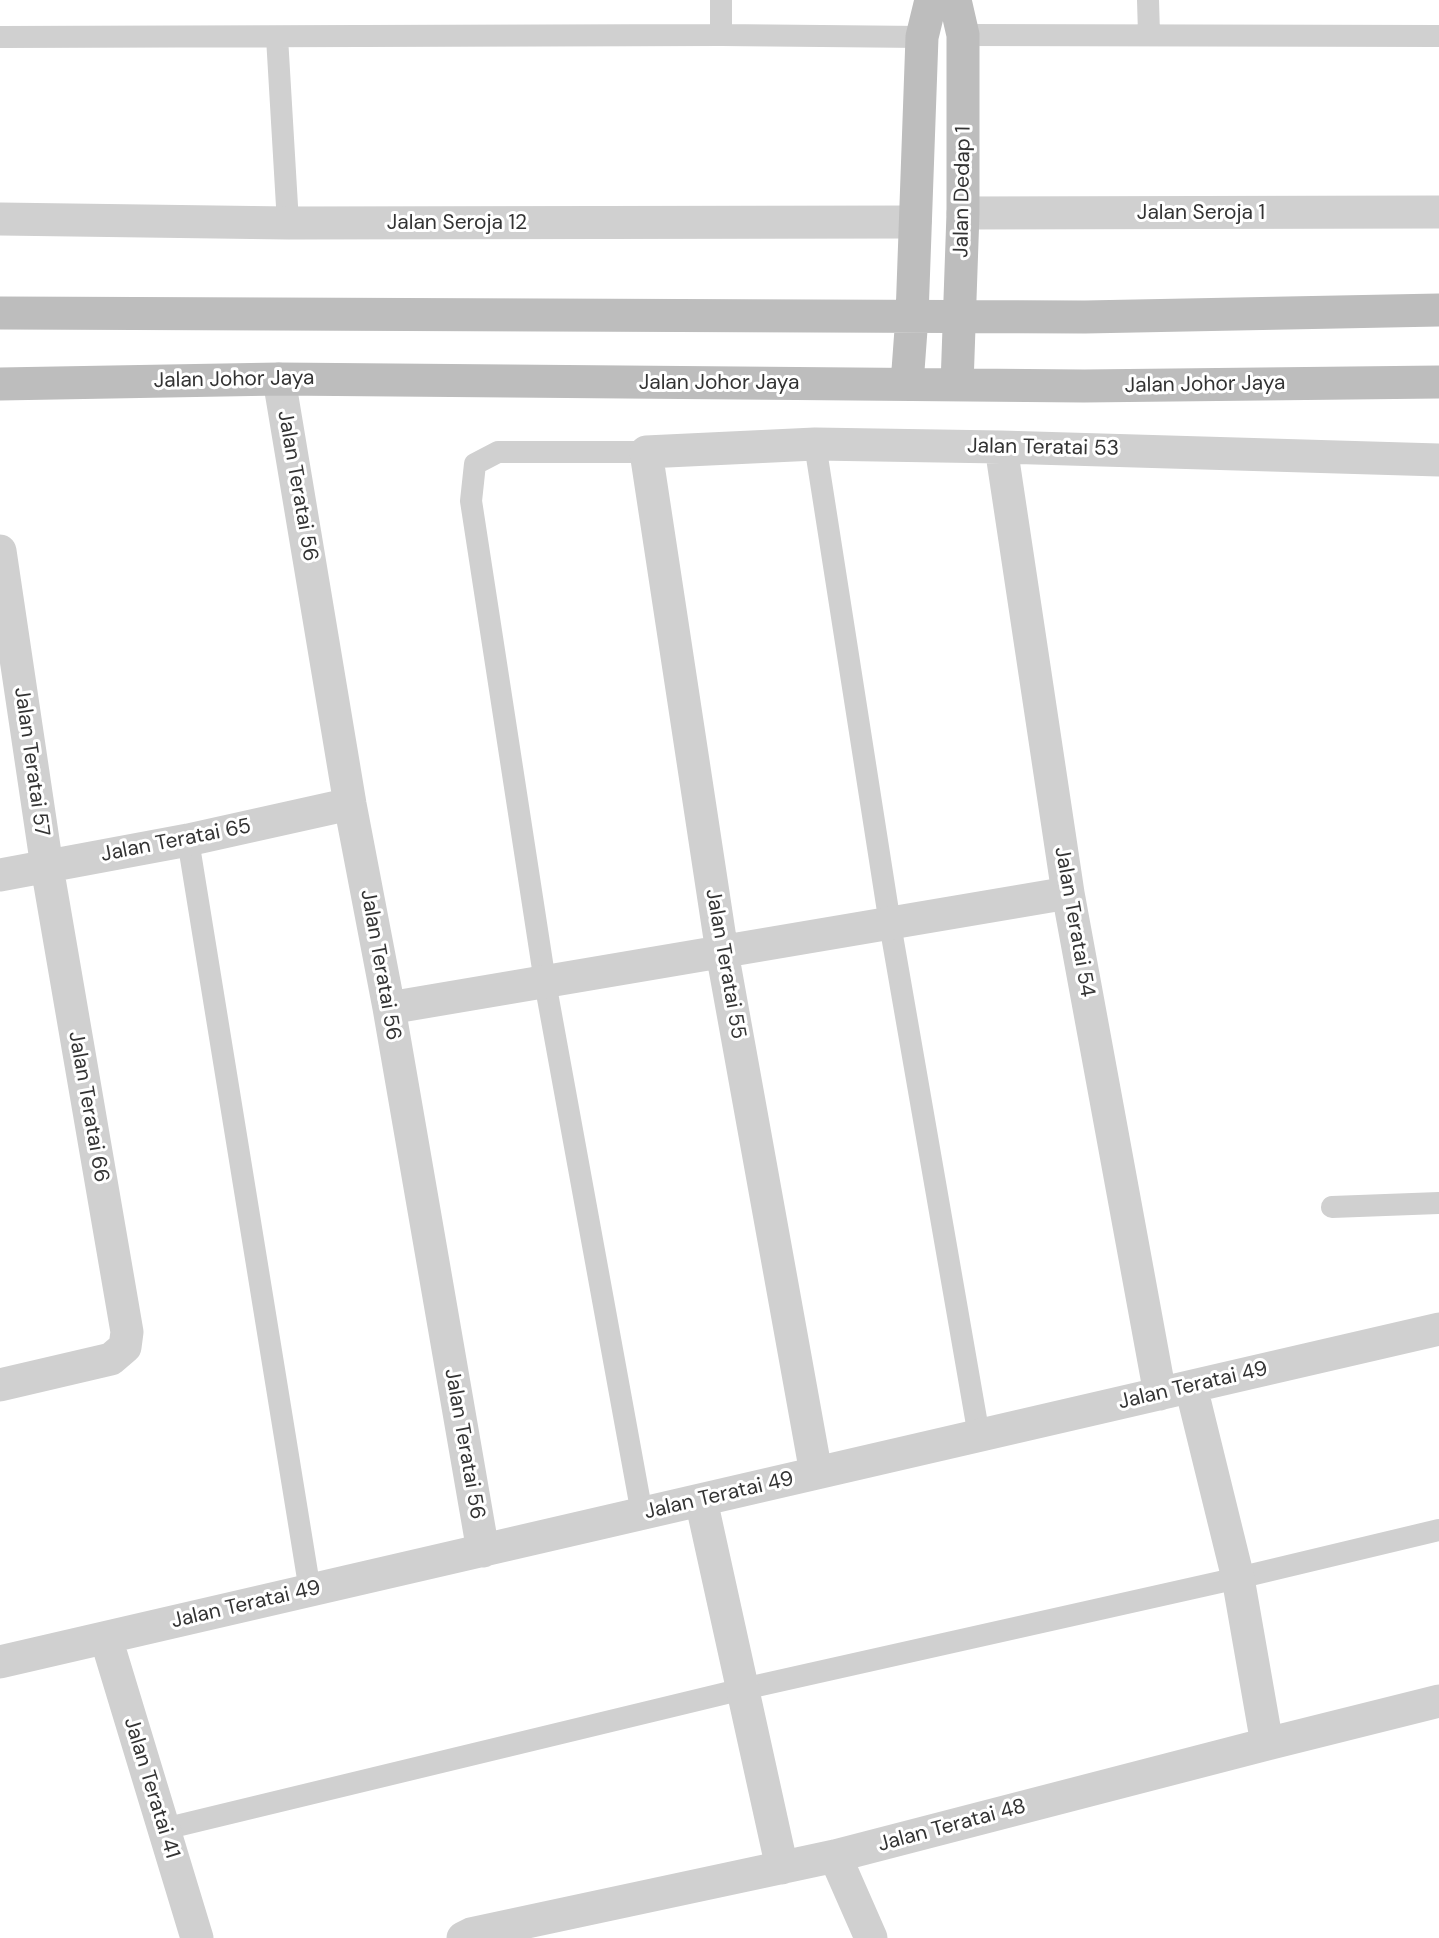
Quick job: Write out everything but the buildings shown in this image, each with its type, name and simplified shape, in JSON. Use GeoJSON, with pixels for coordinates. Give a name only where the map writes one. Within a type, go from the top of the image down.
{"type":"FeatureCollection","features":[{"type":"Feature","properties":{"kind":"main road"},"geometry":{"type":"LineString","coordinates":[[907,384],[912,316],[922,37],[931,0]]}},
{"type":"Feature","properties":{"kind":"main road","name":"Jalan Dedap 1"},"geometry":{"type":"LineString","coordinates":[[955,0],[963,35],[963,213],[957,385]]}},
{"type":"Feature","properties":{"kind":"main road"},"geometry":{"type":"LineString","coordinates":[[0,313],[1085,317],[1439,310]]}},
{"type":"Feature","properties":{"kind":"main road","name":"Jalan Johor Jaya"},"geometry":{"type":"LineString","coordinates":[[0,384],[279,379],[1084,386],[1439,382]]}},
{"type":"Feature","properties":{"kind":"street","name":"Jalan Seroja 1"},"geometry":{"type":"LineString","coordinates":[[963,213],[1439,212]]}},
{"type":"Feature","properties":{"kind":"street","name":"Jalan Seroja 12"},"geometry":{"type":"LineString","coordinates":[[0,219],[288,223],[915,222]]}},
{"type":"Feature","properties":{"kind":"street","name":"Jalan Teratai 56"},"geometry":{"type":"LineString","coordinates":[[279,379],[351,804],[389,1008],[483,1551]]}},
{"type":"Feature","properties":{"kind":"street","name":"Jalan Teratai 53"},"geometry":{"type":"LineString","coordinates":[[646,452],[815,444],[1439,460]]}},
{"type":"Feature","properties":{"kind":"street","name":"Jalan Teratai 54"},"geometry":{"type":"LineString","coordinates":[[1001,447],[1068,893],[1175,1390],[1238,1578],[1267,1744]]}},
{"type":"Feature","properties":{"kind":"street","name":"Jalan Teratai 55"},"geometry":{"type":"LineString","coordinates":[[646,452],[722,952],[816,1473]]}},
{"type":"Feature","properties":{"kind":"street","name":"Jalan Teratai 57"},"geometry":{"type":"LineString","coordinates":[[0,551],[47,867]]}},
{"type":"Feature","properties":{"kind":"street","name":"Jalan Teratai 65"},"geometry":{"type":"LineString","coordinates":[[0,875],[188,840],[351,804]]}},
{"type":"Feature","properties":{"kind":"street","name":"Jalan Teratai 66"},"geometry":{"type":"LineString","coordinates":[[0,1385],[111,1359],[125,1347],[127,1332],[47,867]]}},
{"type":"Feature","properties":{"kind":"street"},"geometry":{"type":"LineString","coordinates":[[389,1008],[1068,893]]}},
{"type":"Feature","properties":{"kind":"street","name":"Jalan Teratai 49"},"geometry":{"type":"LineString","coordinates":[[0,1662],[1439,1329]]}},
{"type":"Feature","properties":{"kind":"street"},"geometry":{"type":"LineString","coordinates":[[701,1500],[782,1869]]}},
{"type":"Feature","properties":{"kind":"street","name":"Jalan Teratai 41"},"geometry":{"type":"LineString","coordinates":[[106,1638],[197,1938]]}},
{"type":"Feature","properties":{"kind":"street","name":"Jalan Teratai 48"},"geometry":{"type":"LineString","coordinates":[[463,1938],[482,1932],[835,1857],[1439,1701]]}},
{"type":"Feature","properties":{"kind":"street"},"geometry":{"type":"LineString","coordinates":[[835,1857],[871,1938]]}},
{"type":"Feature","properties":{"kind":"lane"},"geometry":{"type":"LineString","coordinates":[[721,0],[721,35]]}},
{"type":"Feature","properties":{"kind":"lane"},"geometry":{"type":"LineString","coordinates":[[1148,0],[1149,34]]}},
{"type":"Feature","properties":{"kind":"lane"},"geometry":{"type":"LineString","coordinates":[[0,37],[721,35],[922,37]]}},
{"type":"Feature","properties":{"kind":"lane"},"geometry":{"type":"LineString","coordinates":[[963,35],[1439,36]]}},
{"type":"Feature","properties":{"kind":"lane"},"geometry":{"type":"LineString","coordinates":[[277,37],[288,223]]}},
{"type":"Feature","properties":{"kind":"lane"},"geometry":{"type":"LineString","coordinates":[[815,444],[890,924],[979,1436]]}},
{"type":"Feature","properties":{"kind":"lane"},"geometry":{"type":"LineString","coordinates":[[642,1514],[545,982],[471,501],[475,464],[498,452],[646,452]]}},
{"type":"Feature","properties":{"kind":"lane"},"geometry":{"type":"LineString","coordinates":[[188,840],[310,1591]]}},
{"type":"Feature","properties":{"kind":"lane"},"geometry":{"type":"LineString","coordinates":[[1332,1207],[1439,1203]]}},
{"type":"Feature","properties":{"kind":"lane"},"geometry":{"type":"LineString","coordinates":[[164,1829],[743,1689],[1238,1578],[1439,1530]]}}]}
